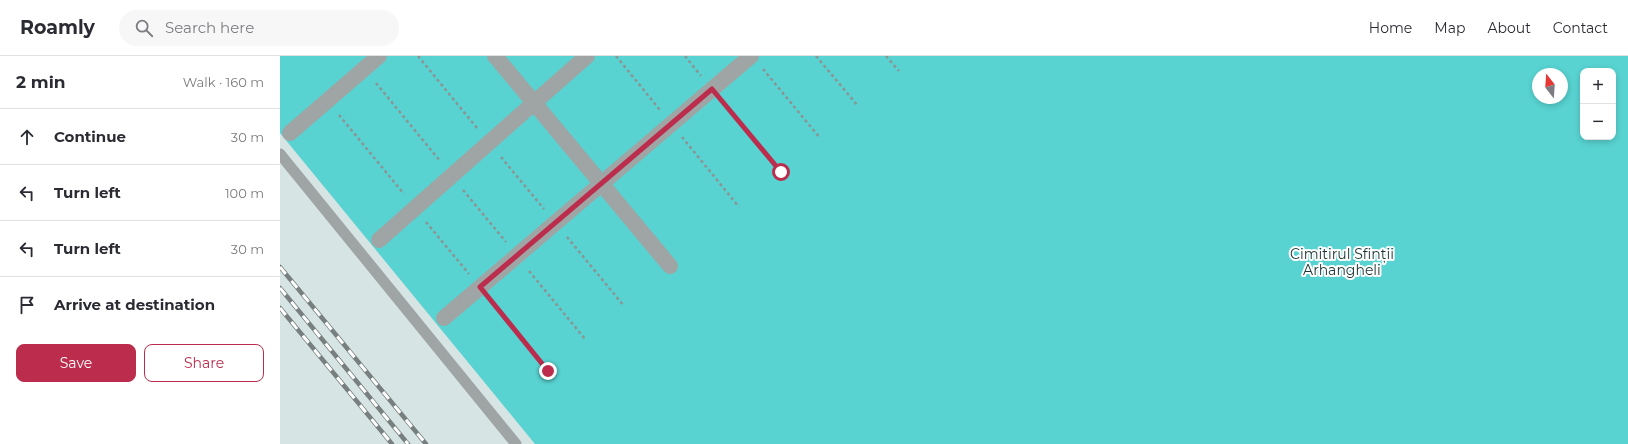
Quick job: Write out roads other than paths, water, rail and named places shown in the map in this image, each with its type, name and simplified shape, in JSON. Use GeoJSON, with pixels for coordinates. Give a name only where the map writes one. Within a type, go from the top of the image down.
{"type":"FeatureCollection","features":[{"type":"Feature","properties":{"kind":"street"},"geometry":{"type":"LineString","coordinates":[[290,133],[379,56]]}},
{"type":"Feature","properties":{"kind":"street"},"geometry":{"type":"LineString","coordinates":[[495,56],[670,266]]}},
{"type":"Feature","properties":{"kind":"street"},"geometry":{"type":"LineString","coordinates":[[379,240],[587,56]]}},
{"type":"Feature","properties":{"kind":"street"},"geometry":{"type":"LineString","coordinates":[[444,318],[750,56]]}},
{"type":"Feature","properties":{"kind":"lane"},"geometry":{"type":"LineString","coordinates":[[280,154],[516,444]]}},
{"type":"Feature","properties":{"kind":"railway"},"geometry":{"type":"LineString","coordinates":[[280,267],[426,444]]}},
{"type":"Feature","properties":{"kind":"railway"},"geometry":{"type":"LineString","coordinates":[[280,288],[408,444]]}},
{"type":"Feature","properties":{"kind":"railway"},"geometry":{"type":"LineString","coordinates":[[280,308],[392,444]]}},
{"type":"Feature","properties":{"kind":"park label","name":"Cimitirul Sfinții Arhangheli"},"geometry":{"type":"Point","coordinates":[1342,262]}}]}
